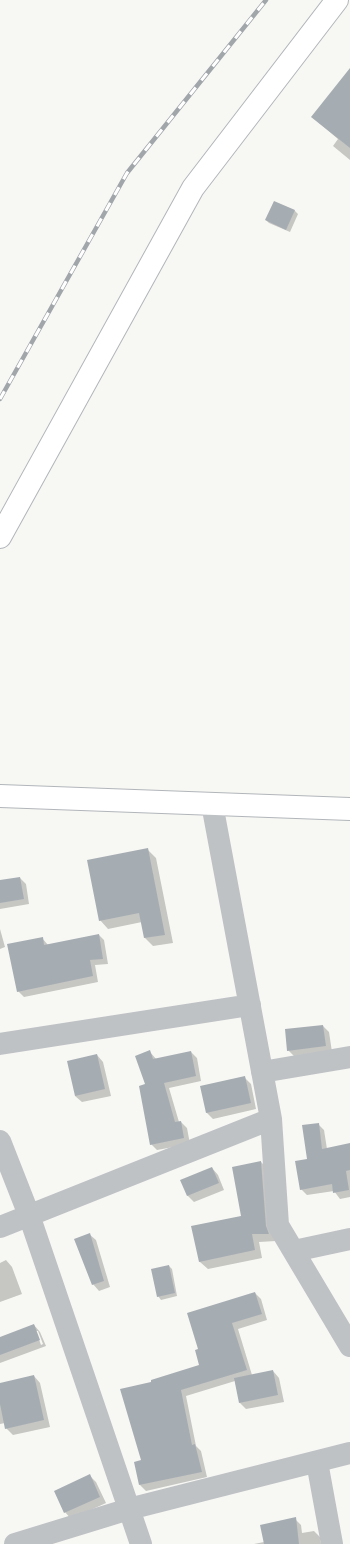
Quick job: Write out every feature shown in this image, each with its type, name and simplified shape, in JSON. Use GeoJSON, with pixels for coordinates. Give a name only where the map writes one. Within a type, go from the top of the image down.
{"type":"FeatureCollection","features":[{"type":"Feature","properties":{"kind":"main road"},"geometry":{"type":"LineString","coordinates":[[0,537],[193,188],[337,0]]}},
{"type":"Feature","properties":{"kind":"main road"},"geometry":{"type":"LineString","coordinates":[[0,796],[350,809]]}},
{"type":"Feature","properties":{"kind":"street"},"geometry":{"type":"LineString","coordinates":[[212,804],[271,1119],[278,1225],[350,1346]]}},
{"type":"Feature","properties":{"kind":"street"},"geometry":{"type":"LineString","coordinates":[[0,1044],[250,1005]]}},
{"type":"Feature","properties":{"kind":"street"},"geometry":{"type":"LineString","coordinates":[[262,1072],[350,1057]]}},
{"type":"Feature","properties":{"kind":"street"},"geometry":{"type":"LineString","coordinates":[[0,1227],[271,1119]]}},
{"type":"Feature","properties":{"kind":"street"},"geometry":{"type":"LineString","coordinates":[[0,1141],[29,1215],[141,1544]]}},
{"type":"Feature","properties":{"kind":"street"},"geometry":{"type":"LineString","coordinates":[[294,1251],[350,1239]]}},
{"type":"Feature","properties":{"kind":"street"},"geometry":{"type":"LineString","coordinates":[[15,1544],[129,1509],[350,1453]]}},
{"type":"Feature","properties":{"kind":"street"},"geometry":{"type":"LineString","coordinates":[[317,1462],[332,1544]]}},
{"type":"Feature","properties":{"kind":"building"},"geometry":{"type":"Polygon","coordinates":[[[350,68],[350,148],[311,117],[350,68]]]}},
{"type":"Feature","properties":{"kind":"building"},"geometry":{"type":"Polygon","coordinates":[[[274,201],[295,210],[286,230],[265,220],[274,201]]]}},
{"type":"Feature","properties":{"kind":"building"},"geometry":{"type":"Polygon","coordinates":[[[148,848],[165,935],[144,938],[139,913],[99,921],[87,860],[148,848]]]}},
{"type":"Feature","properties":{"kind":"building"},"geometry":{"type":"Polygon","coordinates":[[[20,877],[24,899],[0,903],[0,880],[20,877]]]}},
{"type":"Feature","properties":{"kind":"building"},"geometry":{"type":"Polygon","coordinates":[[[99,934],[103,959],[90,960],[93,976],[17,992],[7,944],[43,937],[44,945],[99,934]]]}},
{"type":"Feature","properties":{"kind":"building"},"geometry":{"type":"Polygon","coordinates":[[[323,1025],[326,1046],[287,1051],[285,1029],[323,1025]]]}},
{"type":"Feature","properties":{"kind":"building"},"geometry":{"type":"Polygon","coordinates":[[[150,1050],[153,1059],[191,1051],[196,1076],[164,1083],[175,1122],[181,1121],[184,1138],[150,1145],[139,1086],[145,1084],[135,1056],[150,1050]]]}},
{"type":"Feature","properties":{"kind":"building"},"geometry":{"type":"Polygon","coordinates":[[[97,1054],[105,1089],[75,1096],[67,1061],[97,1054]]]}},
{"type":"Feature","properties":{"kind":"building"},"geometry":{"type":"Polygon","coordinates":[[[245,1076],[251,1103],[206,1113],[200,1086],[245,1076]]]}},
{"type":"Feature","properties":{"kind":"building"},"geometry":{"type":"Polygon","coordinates":[[[319,1123],[322,1149],[350,1143],[350,1170],[346,1171],[349,1190],[333,1193],[332,1184],[300,1190],[295,1161],[307,1159],[302,1125],[319,1123]]]}},
{"type":"Feature","properties":{"kind":"building"},"geometry":{"type":"Polygon","coordinates":[[[261,1161],[266,1226],[269,1234],[252,1234],[255,1250],[199,1262],[191,1226],[241,1216],[232,1167],[261,1161]]]}},
{"type":"Feature","properties":{"kind":"building"},"geometry":{"type":"Polygon","coordinates":[[[212,1167],[219,1183],[187,1196],[180,1180],[212,1167]]]}},
{"type":"Feature","properties":{"kind":"building"},"geometry":{"type":"Polygon","coordinates":[[[90,1233],[104,1281],[92,1285],[74,1239],[90,1233]]]}},
{"type":"Feature","properties":{"kind":"building"},"geometry":{"type":"Polygon","coordinates":[[[169,1265],[175,1293],[157,1297],[151,1269],[169,1265]]]}},
{"type":"Feature","properties":{"kind":"building"},"geometry":{"type":"Polygon","coordinates":[[[255,1292],[262,1314],[232,1323],[247,1370],[181,1390],[192,1445],[195,1444],[202,1472],[139,1485],[134,1462],[141,1460],[120,1389],[151,1382],[151,1380],[199,1365],[195,1350],[198,1349],[187,1313],[255,1292]]]}},
{"type":"Feature","properties":{"kind":"building"},"geometry":{"type":"Polygon","coordinates":[[[34,1324],[40,1340],[0,1355],[0,1337],[34,1324]]]}},
{"type":"Feature","properties":{"kind":"building"},"geometry":{"type":"Polygon","coordinates":[[[273,1370],[278,1395],[239,1403],[234,1378],[273,1370]]]}},
{"type":"Feature","properties":{"kind":"building"},"geometry":{"type":"Polygon","coordinates":[[[34,1375],[44,1420],[5,1429],[0,1404],[0,1383],[34,1375]]]}},
{"type":"Feature","properties":{"kind":"building"},"geometry":{"type":"Polygon","coordinates":[[[90,1474],[100,1497],[64,1513],[54,1491],[90,1474]]]}},
{"type":"Feature","properties":{"kind":"building"},"geometry":{"type":"Polygon","coordinates":[[[296,1517],[299,1544],[264,1544],[260,1525],[296,1517]]]}},
{"type":"Feature","properties":{"kind":"railway"},"geometry":{"type":"LineString","coordinates":[[0,399],[127,173],[266,0]]}}]}
